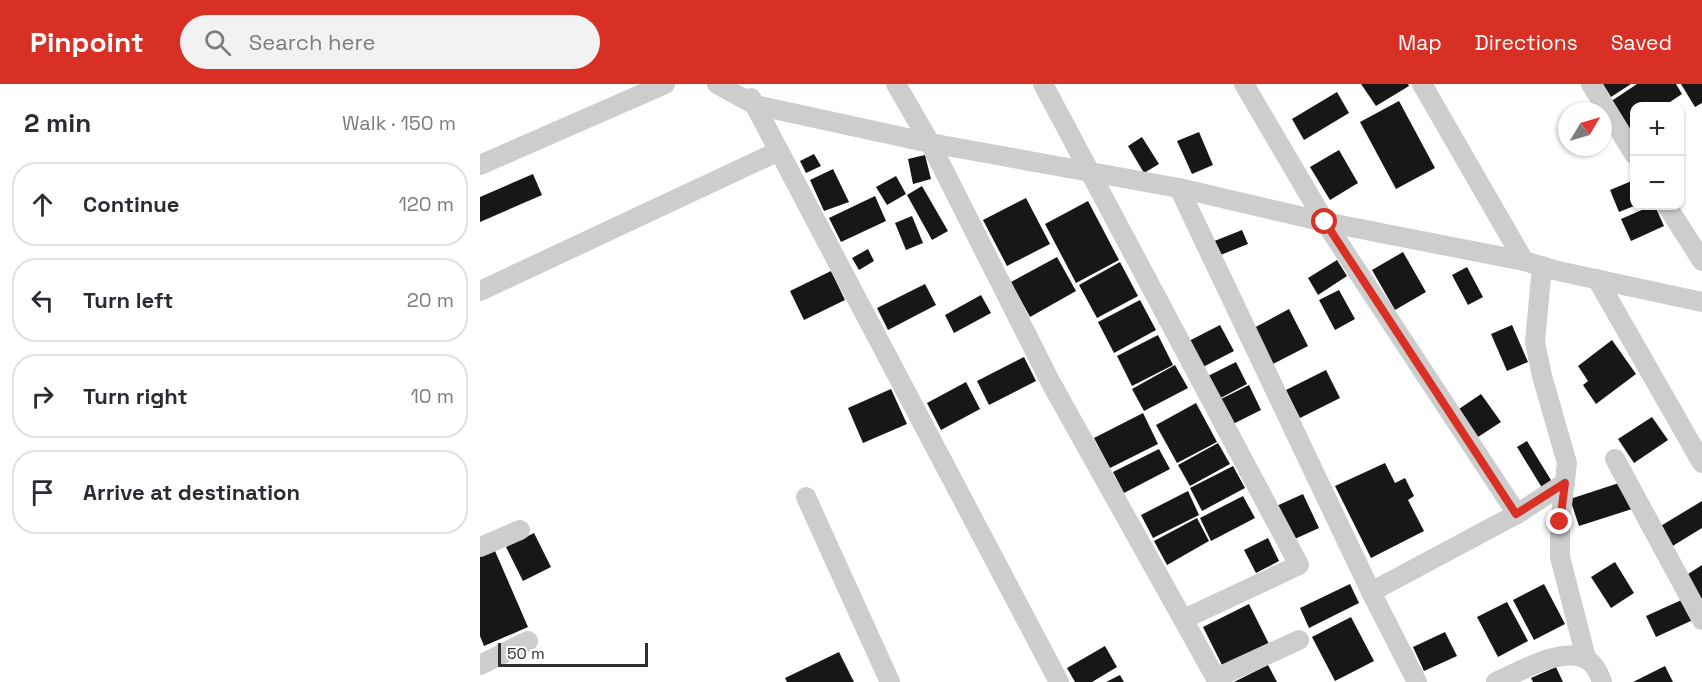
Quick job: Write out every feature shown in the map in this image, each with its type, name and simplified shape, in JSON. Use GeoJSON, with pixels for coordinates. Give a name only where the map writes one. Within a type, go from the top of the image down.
{"type":"FeatureCollection","features":[{"type":"Feature","properties":{"kind":"street"},"geometry":{"type":"LineString","coordinates":[[480,165],[665,84]]}},
{"type":"Feature","properties":{"kind":"street"},"geometry":{"type":"LineString","coordinates":[[717,84],[755,105],[930,143],[1179,188],[1325,222],[1702,302]]}},
{"type":"Feature","properties":{"kind":"street"},"geometry":{"type":"LineString","coordinates":[[743,84],[1059,682]]}},
{"type":"Feature","properties":{"kind":"street"},"geometry":{"type":"LineString","coordinates":[[896,84],[930,143],[1051,383],[1217,680],[1299,640]]}},
{"type":"Feature","properties":{"kind":"street"},"geometry":{"type":"LineString","coordinates":[[1043,84],[1299,565],[1184,619]]}},
{"type":"Feature","properties":{"kind":"street"},"geometry":{"type":"LineString","coordinates":[[1244,84],[1325,222],[1516,514]]}},
{"type":"Feature","properties":{"kind":"street"},"geometry":{"type":"LineString","coordinates":[[1423,84],[1541,266],[1535,342],[1542,376],[1568,463],[1560,522],[1560,557],[1586,658],[1596,668],[1602,682]]}},
{"type":"Feature","properties":{"kind":"street"},"geometry":{"type":"LineString","coordinates":[[1591,84],[1630,146]]}},
{"type":"Feature","properties":{"kind":"street"},"geometry":{"type":"LineString","coordinates":[[480,291],[779,151]]}},
{"type":"Feature","properties":{"kind":"street"},"geometry":{"type":"LineString","coordinates":[[1179,188],[1371,592],[1417,682]]}},
{"type":"Feature","properties":{"kind":"street"},"geometry":{"type":"LineString","coordinates":[[1670,210],[1702,261]]}},
{"type":"Feature","properties":{"kind":"street"},"geometry":{"type":"LineString","coordinates":[[1597,279],[1702,463]]}},
{"type":"Feature","properties":{"kind":"street"},"geometry":{"type":"LineString","coordinates":[[1615,459],[1702,620]]}},
{"type":"Feature","properties":{"kind":"street"},"geometry":{"type":"LineString","coordinates":[[1371,592],[1516,514],[1565,483]]}},
{"type":"Feature","properties":{"kind":"street"},"geometry":{"type":"LineString","coordinates":[[806,497],[890,682]]}},
{"type":"Feature","properties":{"kind":"street"},"geometry":{"type":"LineString","coordinates":[[480,547],[520,530]]}},
{"type":"Feature","properties":{"kind":"street"},"geometry":{"type":"LineString","coordinates":[[480,665],[528,641]]}},
{"type":"Feature","properties":{"kind":"street"},"geometry":{"type":"LineString","coordinates":[[1496,682],[1548,659],[1565,655],[1586,658]]}},
{"type":"Feature","properties":{"kind":"building"},"geometry":{"type":"Polygon","coordinates":[[[1361,84],[1408,84],[1409,86],[1376,106],[1361,84]]]}},
{"type":"Feature","properties":{"kind":"building"},"geometry":{"type":"Polygon","coordinates":[[[1603,84],[1631,84],[1611,97],[1603,84]]]}},
{"type":"Feature","properties":{"kind":"building"},"geometry":{"type":"Polygon","coordinates":[[[1637,84],[1676,84],[1682,94],[1670,102],[1630,102],[1630,129],[1628,130],[1610,102],[1637,84]]]}},
{"type":"Feature","properties":{"kind":"building"},"geometry":{"type":"Polygon","coordinates":[[[1681,84],[1702,84],[1702,103],[1695,107],[1681,84]]]}},
{"type":"Feature","properties":{"kind":"building"},"geometry":{"type":"Polygon","coordinates":[[[1337,92],[1349,113],[1304,140],[1292,119],[1337,92]]]}},
{"type":"Feature","properties":{"kind":"building"},"geometry":{"type":"Polygon","coordinates":[[[1399,101],[1435,168],[1396,189],[1360,122],[1399,101]]]}},
{"type":"Feature","properties":{"kind":"building"},"geometry":{"type":"Polygon","coordinates":[[[1199,132],[1213,165],[1192,174],[1177,141],[1199,132]]]}},
{"type":"Feature","properties":{"kind":"building"},"geometry":{"type":"Polygon","coordinates":[[[1142,137],[1159,164],[1144,173],[1128,146],[1142,137]]]}},
{"type":"Feature","properties":{"kind":"building"},"geometry":{"type":"Polygon","coordinates":[[[1339,150],[1358,183],[1330,200],[1310,167],[1339,150]]]}},
{"type":"Feature","properties":{"kind":"building"},"geometry":{"type":"Polygon","coordinates":[[[814,154],[821,166],[806,173],[800,161],[814,154]]]}},
{"type":"Feature","properties":{"kind":"building"},"geometry":{"type":"Polygon","coordinates":[[[925,155],[931,179],[913,184],[908,159],[925,155]]]}},
{"type":"Feature","properties":{"kind":"building"},"geometry":{"type":"Polygon","coordinates":[[[833,169],[849,202],[824,211],[810,180],[833,169]]]}},
{"type":"Feature","properties":{"kind":"building"},"geometry":{"type":"Polygon","coordinates":[[[533,174],[542,195],[480,222],[480,197],[533,174]]]}},
{"type":"Feature","properties":{"kind":"building"},"geometry":{"type":"Polygon","coordinates":[[[896,176],[906,194],[887,205],[876,187],[896,176]]]}},
{"type":"Feature","properties":{"kind":"building"},"geometry":{"type":"Polygon","coordinates":[[[1630,182],[1630,208],[1619,212],[1610,190],[1630,182]]]}},
{"type":"Feature","properties":{"kind":"building"},"geometry":{"type":"Polygon","coordinates":[[[922,186],[948,231],[932,240],[907,195],[922,186]]]}},
{"type":"Feature","properties":{"kind":"building"},"geometry":{"type":"Polygon","coordinates":[[[875,196],[886,221],[841,242],[829,218],[875,196]]]}},
{"type":"Feature","properties":{"kind":"building"},"geometry":{"type":"Polygon","coordinates":[[[1026,198],[1050,244],[1007,266],[983,220],[1026,198]]]}},
{"type":"Feature","properties":{"kind":"building"},"geometry":{"type":"Polygon","coordinates":[[[1088,201],[1119,260],[1076,283],[1045,224],[1088,201]]]}},
{"type":"Feature","properties":{"kind":"building"},"geometry":{"type":"Polygon","coordinates":[[[1642,210],[1657,210],[1664,226],[1631,241],[1621,219],[1642,210]]]}},
{"type":"Feature","properties":{"kind":"building"},"geometry":{"type":"Polygon","coordinates":[[[912,216],[923,243],[906,250],[895,223],[912,216]]]}},
{"type":"Feature","properties":{"kind":"building"},"geometry":{"type":"Polygon","coordinates":[[[1242,230],[1248,244],[1218,256],[1212,242],[1242,230]]]}},
{"type":"Feature","properties":{"kind":"building"},"geometry":{"type":"Polygon","coordinates":[[[868,249],[874,261],[859,270],[852,258],[868,249]]]}},
{"type":"Feature","properties":{"kind":"building"},"geometry":{"type":"Polygon","coordinates":[[[1403,252],[1426,292],[1395,310],[1372,270],[1403,252]]]}},
{"type":"Feature","properties":{"kind":"building"},"geometry":{"type":"Polygon","coordinates":[[[1057,257],[1076,291],[1030,317],[1011,282],[1057,257]]]}},
{"type":"Feature","properties":{"kind":"building"},"geometry":{"type":"Polygon","coordinates":[[[1337,260],[1347,276],[1318,295],[1308,278],[1337,260]]]}},
{"type":"Feature","properties":{"kind":"building"},"geometry":{"type":"Polygon","coordinates":[[[1120,262],[1138,296],[1097,318],[1079,285],[1120,262]]]}},
{"type":"Feature","properties":{"kind":"building"},"geometry":{"type":"Polygon","coordinates":[[[1467,267],[1483,297],[1468,305],[1452,275],[1467,267]]]}},
{"type":"Feature","properties":{"kind":"building"},"geometry":{"type":"Polygon","coordinates":[[[831,271],[845,300],[804,320],[790,291],[831,271]]]}},
{"type":"Feature","properties":{"kind":"building"},"geometry":{"type":"Polygon","coordinates":[[[925,284],[936,305],[888,330],[877,308],[925,284]]]}},
{"type":"Feature","properties":{"kind":"building"},"geometry":{"type":"Polygon","coordinates":[[[1339,290],[1355,319],[1335,330],[1319,300],[1339,290]]]}},
{"type":"Feature","properties":{"kind":"building"},"geometry":{"type":"Polygon","coordinates":[[[981,295],[991,313],[954,333],[945,315],[981,295]]]}},
{"type":"Feature","properties":{"kind":"building"},"geometry":{"type":"Polygon","coordinates":[[[1140,300],[1156,330],[1114,353],[1098,322],[1140,300]]]}},
{"type":"Feature","properties":{"kind":"building"},"geometry":{"type":"Polygon","coordinates":[[[1289,309],[1308,346],[1271,365],[1252,329],[1289,309]]]}},
{"type":"Feature","properties":{"kind":"building"},"geometry":{"type":"Polygon","coordinates":[[[1220,325],[1234,351],[1199,369],[1185,343],[1220,325]]]}},
{"type":"Feature","properties":{"kind":"building"},"geometry":{"type":"Polygon","coordinates":[[[1512,325],[1528,362],[1507,371],[1491,334],[1512,325]]]}},
{"type":"Feature","properties":{"kind":"building"},"geometry":{"type":"Polygon","coordinates":[[[1158,335],[1173,365],[1132,386],[1117,356],[1158,335]]]}},
{"type":"Feature","properties":{"kind":"building"},"geometry":{"type":"Polygon","coordinates":[[[1612,340],[1636,374],[1596,404],[1583,385],[1588,381],[1578,366],[1612,340]]]}},
{"type":"Feature","properties":{"kind":"building"},"geometry":{"type":"Polygon","coordinates":[[[1024,357],[1036,381],[989,405],[977,381],[1024,357]]]}},
{"type":"Feature","properties":{"kind":"building"},"geometry":{"type":"Polygon","coordinates":[[[1236,362],[1247,384],[1215,401],[1204,378],[1236,362]]]}},
{"type":"Feature","properties":{"kind":"building"},"geometry":{"type":"Polygon","coordinates":[[[1175,365],[1188,388],[1144,411],[1132,389],[1175,365]]]}},
{"type":"Feature","properties":{"kind":"building"},"geometry":{"type":"Polygon","coordinates":[[[1326,370],[1340,398],[1300,418],[1286,390],[1326,370]]]}},
{"type":"Feature","properties":{"kind":"building"},"geometry":{"type":"Polygon","coordinates":[[[966,382],[980,409],[941,430],[927,403],[966,382]]]}},
{"type":"Feature","properties":{"kind":"building"},"geometry":{"type":"Polygon","coordinates":[[[1249,385],[1261,410],[1227,427],[1215,402],[1249,385]]]}},
{"type":"Feature","properties":{"kind":"building"},"geometry":{"type":"Polygon","coordinates":[[[891,389],[907,424],[863,443],[848,408],[891,389]]]}},
{"type":"Feature","properties":{"kind":"building"},"geometry":{"type":"Polygon","coordinates":[[[1481,394],[1501,422],[1478,437],[1459,409],[1481,394]]]}},
{"type":"Feature","properties":{"kind":"building"},"geometry":{"type":"Polygon","coordinates":[[[1196,403],[1217,442],[1177,463],[1156,425],[1196,403]]]}},
{"type":"Feature","properties":{"kind":"building"},"geometry":{"type":"Polygon","coordinates":[[[1143,413],[1158,444],[1110,468],[1094,438],[1143,413]]]}},
{"type":"Feature","properties":{"kind":"building"},"geometry":{"type":"Polygon","coordinates":[[[1652,417],[1668,440],[1634,463],[1618,439],[1652,417]]]}},
{"type":"Feature","properties":{"kind":"building"},"geometry":{"type":"Polygon","coordinates":[[[1527,441],[1554,485],[1544,491],[1517,447],[1527,441]]]}},
{"type":"Feature","properties":{"kind":"building"},"geometry":{"type":"Polygon","coordinates":[[[1218,443],[1230,464],[1190,486],[1178,465],[1218,443]]]}},
{"type":"Feature","properties":{"kind":"building"},"geometry":{"type":"Polygon","coordinates":[[[1159,449],[1170,469],[1124,493],[1113,472],[1159,449]]]}},
{"type":"Feature","properties":{"kind":"building"},"geometry":{"type":"Polygon","coordinates":[[[1385,463],[1395,483],[1405,478],[1414,496],[1408,500],[1424,531],[1371,558],[1335,486],[1385,463]]]}},
{"type":"Feature","properties":{"kind":"building"},"geometry":{"type":"Polygon","coordinates":[[[1233,466],[1245,488],[1202,511],[1190,488],[1233,466]]]}},
{"type":"Feature","properties":{"kind":"building"},"geometry":{"type":"Polygon","coordinates":[[[1622,482],[1632,509],[1579,526],[1570,499],[1622,482]]]}},
{"type":"Feature","properties":{"kind":"building"},"geometry":{"type":"Polygon","coordinates":[[[1188,491],[1199,515],[1153,538],[1141,515],[1188,491]]]}},
{"type":"Feature","properties":{"kind":"building"},"geometry":{"type":"Polygon","coordinates":[[[1303,494],[1319,528],[1288,542],[1272,508],[1303,494]]]}},
{"type":"Feature","properties":{"kind":"building"},"geometry":{"type":"Polygon","coordinates":[[[1243,496],[1255,518],[1211,541],[1200,518],[1243,496]]]}},
{"type":"Feature","properties":{"kind":"building"},"geometry":{"type":"Polygon","coordinates":[[[1702,501],[1702,528],[1671,547],[1659,527],[1702,501]]]}},
{"type":"Feature","properties":{"kind":"building"},"geometry":{"type":"Polygon","coordinates":[[[1197,518],[1209,541],[1167,565],[1154,541],[1197,518]]]}},
{"type":"Feature","properties":{"kind":"building"},"geometry":{"type":"Polygon","coordinates":[[[534,533],[551,567],[523,581],[506,547],[534,533]]]}},
{"type":"Feature","properties":{"kind":"building"},"geometry":{"type":"Polygon","coordinates":[[[1268,538],[1279,561],[1256,573],[1244,550],[1268,538]]]}},
{"type":"Feature","properties":{"kind":"building"},"geometry":{"type":"Polygon","coordinates":[[[492,544],[528,627],[484,646],[480,636],[480,549],[492,544]]]}},
{"type":"Feature","properties":{"kind":"building"},"geometry":{"type":"Polygon","coordinates":[[[1615,562],[1634,593],[1611,608],[1591,577],[1615,562]]]}},
{"type":"Feature","properties":{"kind":"building"},"geometry":{"type":"Polygon","coordinates":[[[1702,565],[1702,602],[1685,576],[1702,565]]]}},
{"type":"Feature","properties":{"kind":"building"},"geometry":{"type":"Polygon","coordinates":[[[1350,584],[1359,603],[1309,628],[1300,608],[1350,584]]]}},
{"type":"Feature","properties":{"kind":"building"},"geometry":{"type":"Polygon","coordinates":[[[1544,584],[1565,624],[1534,640],[1513,600],[1544,584]]]}},
{"type":"Feature","properties":{"kind":"building"},"geometry":{"type":"Polygon","coordinates":[[[1686,598],[1695,619],[1656,637],[1646,616],[1686,598]]]}},
{"type":"Feature","properties":{"kind":"building"},"geometry":{"type":"Polygon","coordinates":[[[1507,602],[1528,641],[1498,657],[1477,617],[1507,602]]]}},
{"type":"Feature","properties":{"kind":"building"},"geometry":{"type":"Polygon","coordinates":[[[1249,604],[1269,644],[1223,667],[1203,627],[1249,604]]]}},
{"type":"Feature","properties":{"kind":"building"},"geometry":{"type":"Polygon","coordinates":[[[1351,617],[1374,661],[1335,681],[1312,637],[1351,617]]]}},
{"type":"Feature","properties":{"kind":"building"},"geometry":{"type":"Polygon","coordinates":[[[1445,632],[1457,656],[1424,671],[1413,647],[1445,632]]]}},
{"type":"Feature","properties":{"kind":"building"},"geometry":{"type":"Polygon","coordinates":[[[1105,646],[1117,667],[1092,682],[1075,682],[1067,668],[1105,646]]]}},
{"type":"Feature","properties":{"kind":"building"},"geometry":{"type":"Polygon","coordinates":[[[839,652],[854,682],[787,682],[785,678],[839,652]]]}},
{"type":"Feature","properties":{"kind":"building"},"geometry":{"type":"Polygon","coordinates":[[[1268,665],[1277,682],[1234,682],[1268,665]]]}},
{"type":"Feature","properties":{"kind":"building"},"geometry":{"type":"Polygon","coordinates":[[[1665,666],[1673,682],[1633,682],[1665,666]]]}},
{"type":"Feature","properties":{"kind":"building"},"geometry":{"type":"Polygon","coordinates":[[[1556,667],[1563,682],[1533,682],[1531,678],[1556,667]]]}},
{"type":"Feature","properties":{"kind":"building"},"geometry":{"type":"Polygon","coordinates":[[[1120,675],[1124,682],[1106,682],[1120,675]]]}},
{"type":"Feature","properties":{"kind":"route"},"geometry":{"type":"LineString","coordinates":[[1325,222],[1516,514],[1565,483],[1560,522]]}}]}
